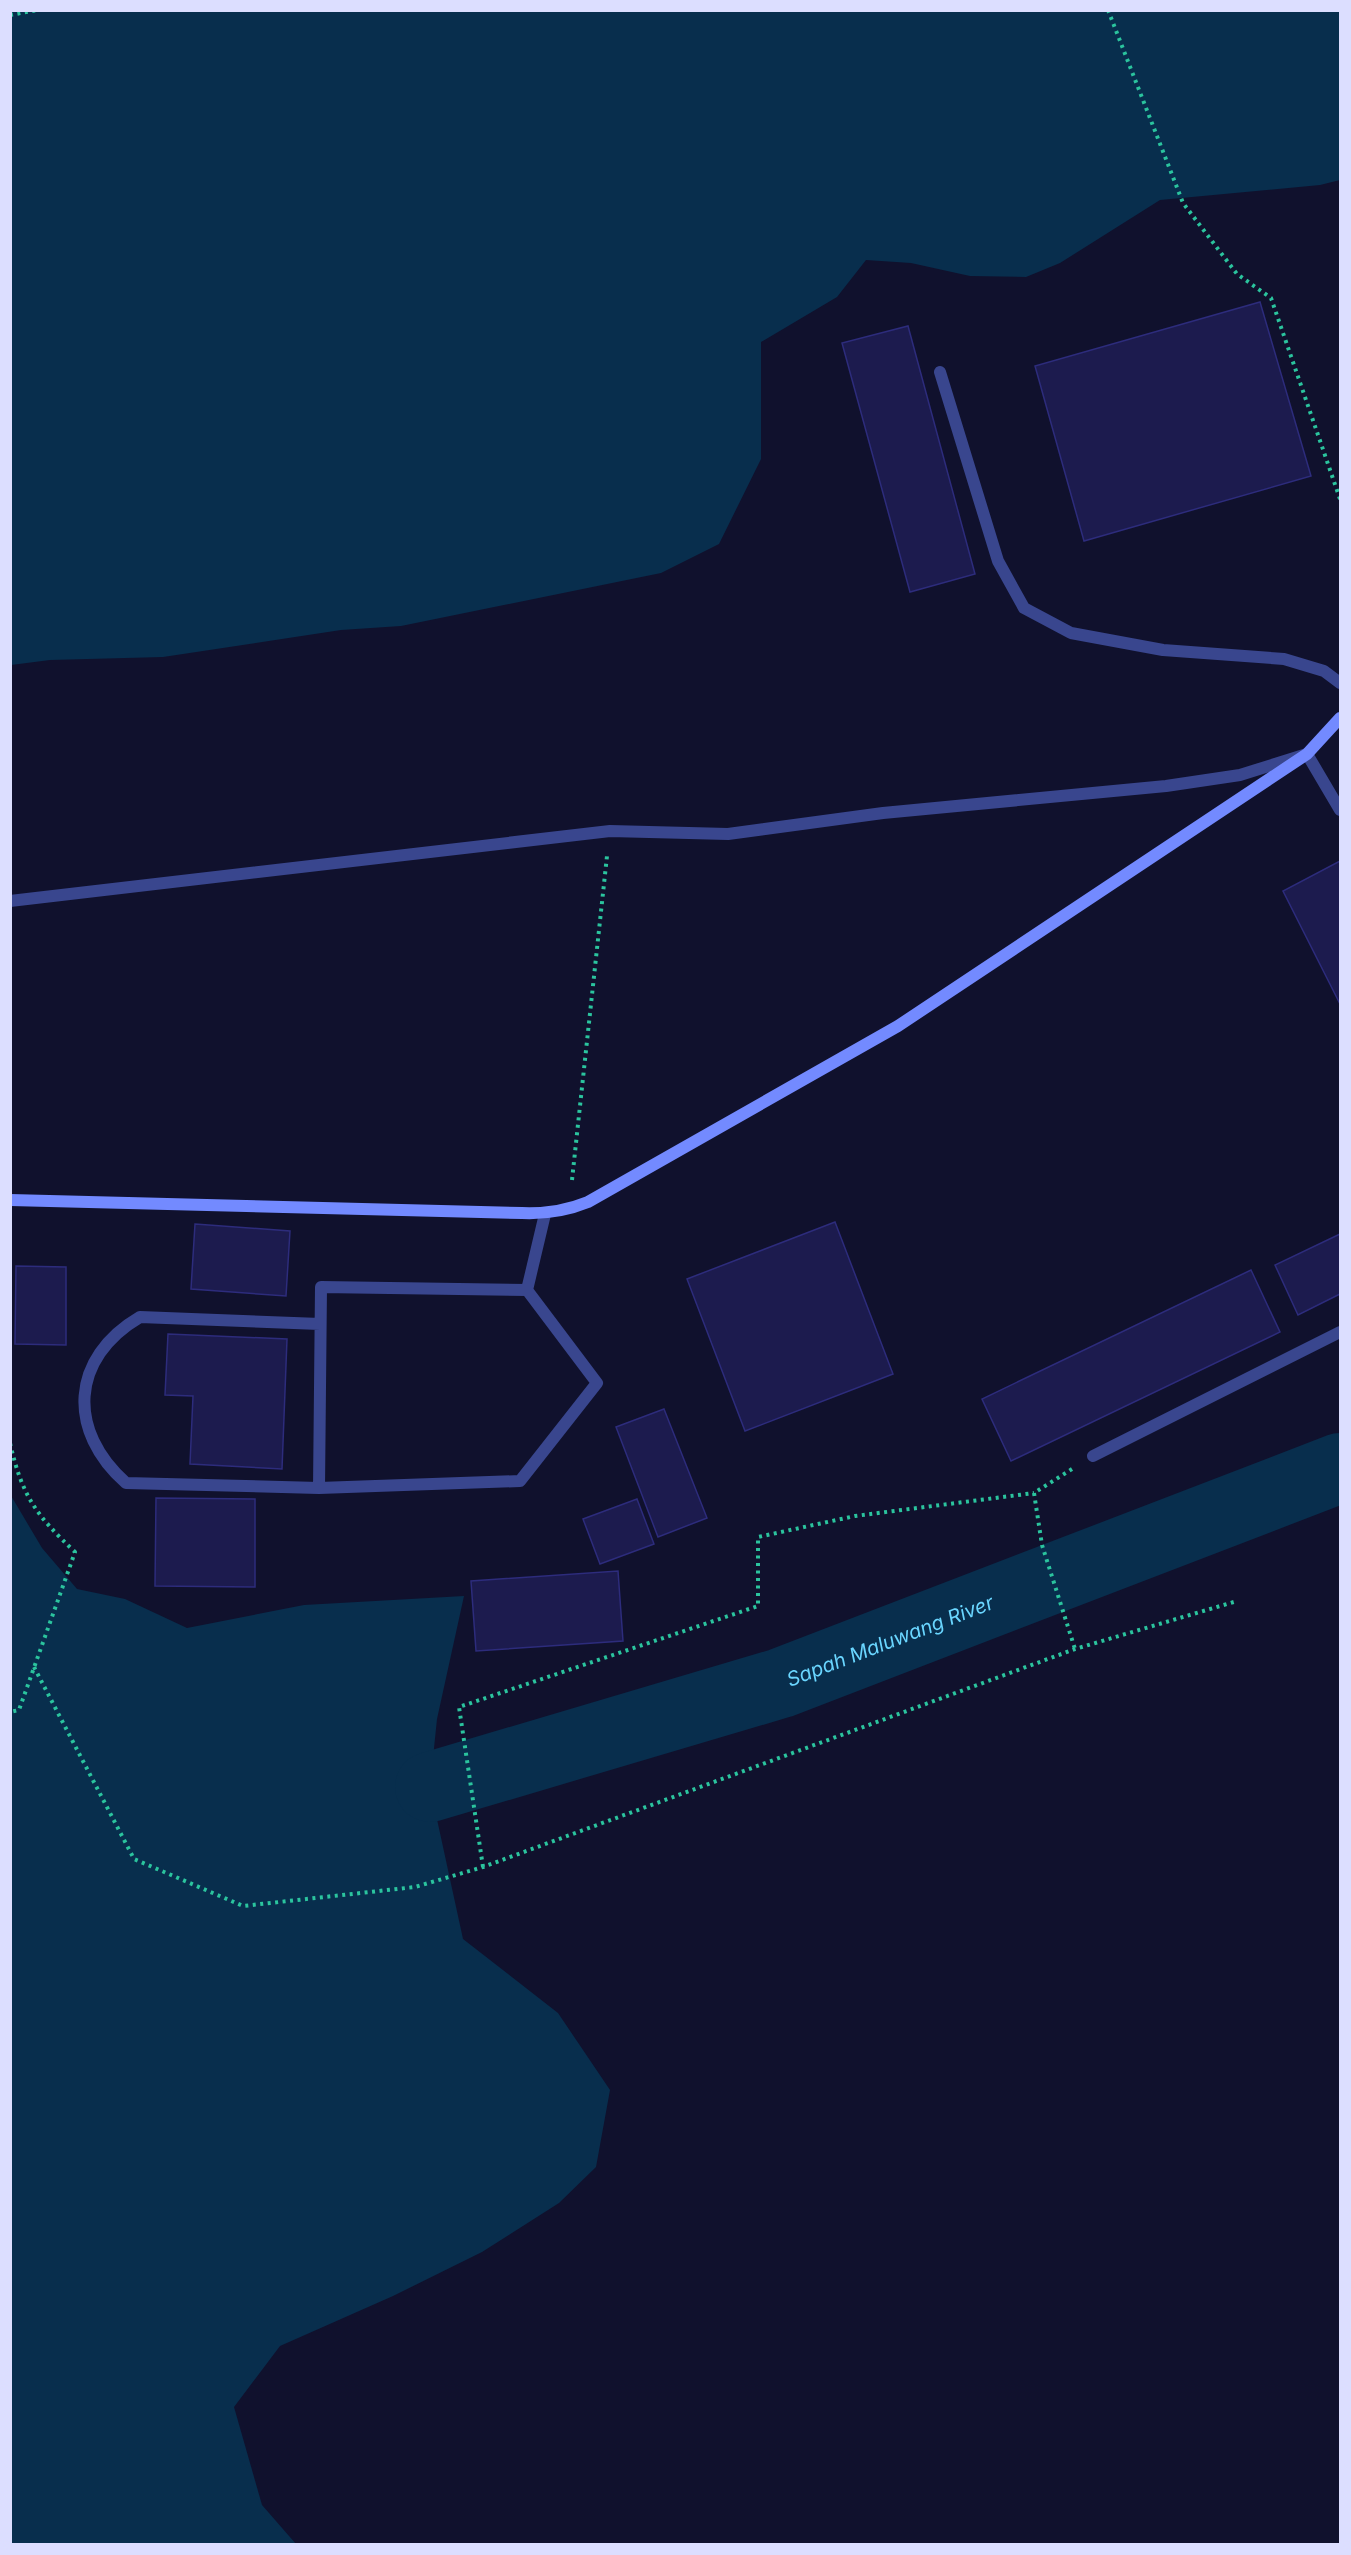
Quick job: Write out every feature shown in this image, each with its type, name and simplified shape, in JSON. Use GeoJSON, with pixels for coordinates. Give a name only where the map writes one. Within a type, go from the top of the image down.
{"type":"FeatureCollection","features":[{"type":"Feature","properties":{"kind":"street"},"geometry":{"type":"LineString","coordinates":[[940,372],[998,561],[1024,608],[1071,633],[1163,650],[1284,659],[1324,671],[1341,683]]}},
{"type":"Feature","properties":{"kind":"street"},"geometry":{"type":"LineString","coordinates":[[10,1200],[546,1214],[569,1209],[588,1202],[898,1026],[1306,754],[1341,718]]}},
{"type":"Feature","properties":{"kind":"street"},"geometry":{"type":"LineString","coordinates":[[1306,754],[1341,810]]}},
{"type":"Feature","properties":{"kind":"street"},"geometry":{"type":"LineString","coordinates":[[10,901],[610,831],[728,834],[883,813],[1166,786],[1240,775],[1306,754]]}},
{"type":"Feature","properties":{"kind":"street"},"geometry":{"type":"LineString","coordinates":[[527,1290],[546,1214]]}},
{"type":"Feature","properties":{"kind":"street"},"geometry":{"type":"LineString","coordinates":[[319,1488],[321,1287],[527,1290]]}},
{"type":"Feature","properties":{"kind":"street"},"geometry":{"type":"LineString","coordinates":[[320,1324],[140,1317],[121,1328],[93,1363],[86,1384],[84,1406],[87,1428],[95,1449],[109,1468],[126,1483],[319,1488],[520,1481],[597,1383],[527,1290]]}},
{"type":"Feature","properties":{"kind":"street"},"geometry":{"type":"LineString","coordinates":[[1093,1456],[1341,1332]]}},
{"type":"Feature","properties":{"kind":"path"},"geometry":{"type":"LineString","coordinates":[[10,15],[38,10]]}},
{"type":"Feature","properties":{"kind":"path"},"geometry":{"type":"LineString","coordinates":[[1107,10],[1183,203],[1237,274],[1271,298],[1341,499]]}},
{"type":"Feature","properties":{"kind":"path"},"geometry":{"type":"LineString","coordinates":[[569,1209],[610,831]]}},
{"type":"Feature","properties":{"kind":"path"},"geometry":{"type":"LineString","coordinates":[[10,1443],[18,1476],[42,1521],[75,1552],[19,1710],[10,1712]]}},
{"type":"Feature","properties":{"kind":"path"},"geometry":{"type":"LineString","coordinates":[[483,1867],[459,1707],[758,1606],[758,1537],[855,1516],[1034,1493],[1093,1456]]}},
{"type":"Feature","properties":{"kind":"path"},"geometry":{"type":"LineString","coordinates":[[1034,1493],[1042,1545],[1075,1649]]}},
{"type":"Feature","properties":{"kind":"path"},"geometry":{"type":"LineString","coordinates":[[34,1667],[134,1859],[243,1906],[415,1887],[483,1867],[1075,1649],[1237,1601]]}},
{"type":"Feature","properties":{"kind":"water"},"geometry":{"type":"Polygon","coordinates":[[[10,11],[1340,11],[1340,180],[1320,185],[1160,200],[1060,263],[1026,277],[970,276],[911,263],[866,260],[837,297],[761,342],[761,459],[719,544],[661,573],[401,626],[341,630],[163,657],[50,660],[11,665],[10,11]]]}},
{"type":"Feature","properties":{"kind":"water"},"geometry":{"type":"Polygon","coordinates":[[[10,1494],[42,1548],[77,1589],[125,1599],[187,1628],[304,1605],[464,1596],[437,1719],[430,1787],[463,1939],[558,2013],[610,2090],[596,2167],[559,2203],[482,2252],[393,2296],[280,2346],[234,2407],[262,2505],[296,2544],[11,2544],[10,1494]]]}},
{"type":"Feature","properties":{"kind":"building"},"geometry":{"type":"Polygon","coordinates":[[[1260,302],[1311,476],[1084,541],[1035,366],[1260,302]]]}},
{"type":"Feature","properties":{"kind":"building"},"geometry":{"type":"Polygon","coordinates":[[[908,326],[975,574],[910,592],[842,343],[908,326]]]}},
{"type":"Feature","properties":{"kind":"building"},"geometry":{"type":"Polygon","coordinates":[[[1340,861],[1340,1004],[1283,891],[1340,861]]]}},
{"type":"Feature","properties":{"kind":"building"},"geometry":{"type":"Polygon","coordinates":[[[835,1222],[893,1374],[745,1431],[687,1279],[835,1222]]]}},
{"type":"Feature","properties":{"kind":"building"},"geometry":{"type":"Polygon","coordinates":[[[195,1224],[290,1231],[286,1296],[191,1289],[195,1224]]]}},
{"type":"Feature","properties":{"kind":"building"},"geometry":{"type":"Polygon","coordinates":[[[1340,1234],[1340,1294],[1298,1315],[1275,1265],[1340,1234]]]}},
{"type":"Feature","properties":{"kind":"building"},"geometry":{"type":"Polygon","coordinates":[[[16,1266],[66,1267],[66,1345],[15,1344],[16,1266]]]}},
{"type":"Feature","properties":{"kind":"building"},"geometry":{"type":"Polygon","coordinates":[[[1251,1270],[1280,1332],[1011,1461],[982,1399],[1251,1270]]]}},
{"type":"Feature","properties":{"kind":"building"},"geometry":{"type":"Polygon","coordinates":[[[168,1334],[287,1339],[282,1469],[190,1464],[193,1396],[165,1395],[168,1334]]]}},
{"type":"Feature","properties":{"kind":"building"},"geometry":{"type":"Polygon","coordinates":[[[664,1409],[707,1518],[658,1537],[616,1427],[664,1409]]]}},
{"type":"Feature","properties":{"kind":"building"},"geometry":{"type":"Polygon","coordinates":[[[156,1498],[255,1499],[255,1587],[155,1586],[156,1498]]]}},
{"type":"Feature","properties":{"kind":"building"},"geometry":{"type":"Polygon","coordinates":[[[637,1499],[654,1544],[600,1564],[583,1519],[637,1499]]]}},
{"type":"Feature","properties":{"kind":"building"},"geometry":{"type":"Polygon","coordinates":[[[618,1571],[623,1641],[476,1651],[471,1581],[618,1571]]]}},
{"type":"Feature","properties":{"kind":"waterway","name":"Sapah Maluwang River"},"geometry":{"type":"LineString","coordinates":[[430,1787],[781,1683],[1340,1468]]}}]}
